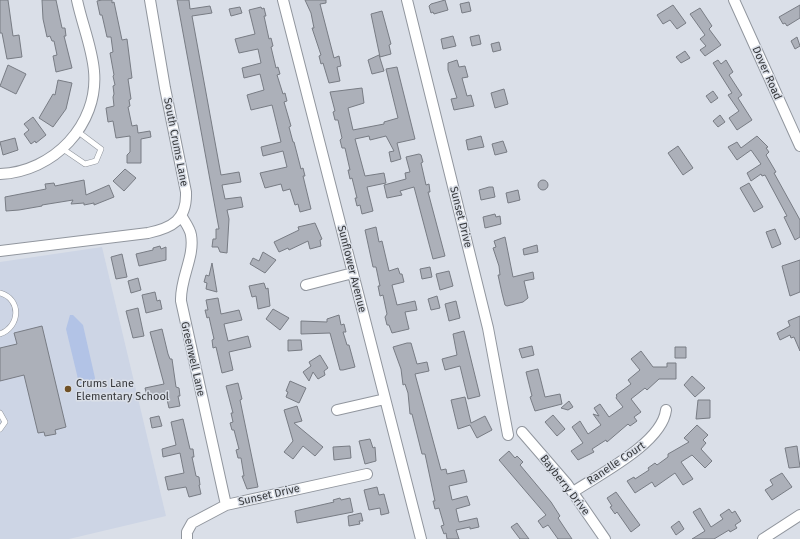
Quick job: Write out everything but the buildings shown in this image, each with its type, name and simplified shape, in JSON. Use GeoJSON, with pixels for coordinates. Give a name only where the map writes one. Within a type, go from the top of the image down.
{"type":"FeatureCollection","features":[{"type":"Feature","properties":{"kind":"street"},"geometry":{"type":"LineString","coordinates":[[0,174],[22,171],[36,166],[63,148],[77,132],[86,116],[92,101],[94,73],[93,58],[77,0]]}},
{"type":"Feature","properties":{"kind":"street","name":"South Crums Lane"},"geometry":{"type":"LineString","coordinates":[[150,0],[186,192],[186,202],[181,215]]}},
{"type":"Feature","properties":{"kind":"street","name":"Sunflower Avenue"},"geometry":{"type":"LineString","coordinates":[[283,0],[421,539]]}},
{"type":"Feature","properties":{"kind":"street","name":"Sunset Drive"},"geometry":{"type":"LineString","coordinates":[[407,0],[488,328],[508,435]]}},
{"type":"Feature","properties":{"kind":"street","name":"Dover Road"},"geometry":{"type":"LineString","coordinates":[[734,0],[800,146]]}},
{"type":"Feature","properties":{"kind":"street"},"geometry":{"type":"LineString","coordinates":[[0,251],[158,231],[172,226],[181,215]]}},
{"type":"Feature","properties":{"kind":"street","name":"Greenwell Lane"},"geometry":{"type":"LineString","coordinates":[[181,215],[190,232],[192,248],[183,278],[181,301],[226,505]]}},
{"type":"Feature","properties":{"kind":"street"},"geometry":{"type":"LineString","coordinates":[[306,285],[353,273]]}},
{"type":"Feature","properties":{"kind":"street"},"geometry":{"type":"LineString","coordinates":[[337,410],[385,399]]}},
{"type":"Feature","properties":{"kind":"street","name":"Ranelle Court"},"geometry":{"type":"LineString","coordinates":[[573,492],[649,441],[659,428],[666,410]]}},
{"type":"Feature","properties":{"kind":"street","name":"Bayberry Drive"},"geometry":{"type":"LineString","coordinates":[[522,432],[573,492],[606,539]]}},
{"type":"Feature","properties":{"kind":"street","name":"Sunset Drive"},"geometry":{"type":"LineString","coordinates":[[187,539],[187,532],[192,523],[226,505],[367,474]]}},
{"type":"Feature","properties":{"kind":"street"},"geometry":{"type":"LineString","coordinates":[[763,539],[800,515]]}},
{"type":"Feature","properties":{"kind":"lane"},"geometry":{"type":"LineString","coordinates":[[63,148],[85,164],[96,161],[101,149],[77,132]]}},
{"type":"Feature","properties":{"kind":"lane"},"geometry":{"type":"LineString","coordinates":[[0,293],[11,298],[16,309],[16,317],[9,329],[0,334]]}},
{"type":"Feature","properties":{"kind":"lane"},"geometry":{"type":"LineString","coordinates":[[0,413],[5,422],[0,429]]}},
{"type":"Feature","properties":{"kind":"shaded area","name":"Crums Lane Elementary School"},"geometry":{"type":"Polygon","coordinates":[[[102,247],[166,516],[69,539],[0,539],[0,262],[102,247]]]}},
{"type":"Feature","properties":{"kind":"shaded area"},"geometry":{"type":"Polygon","coordinates":[[[70,315],[73,315],[83,325],[95,378],[94,383],[89,386],[81,385],[78,379],[66,329],[70,315]]]}},
{"type":"Feature","properties":{"kind":"place","name":"Crums Lane Elementary School"},"geometry":{"type":"Point","coordinates":[68,389]}}]}
